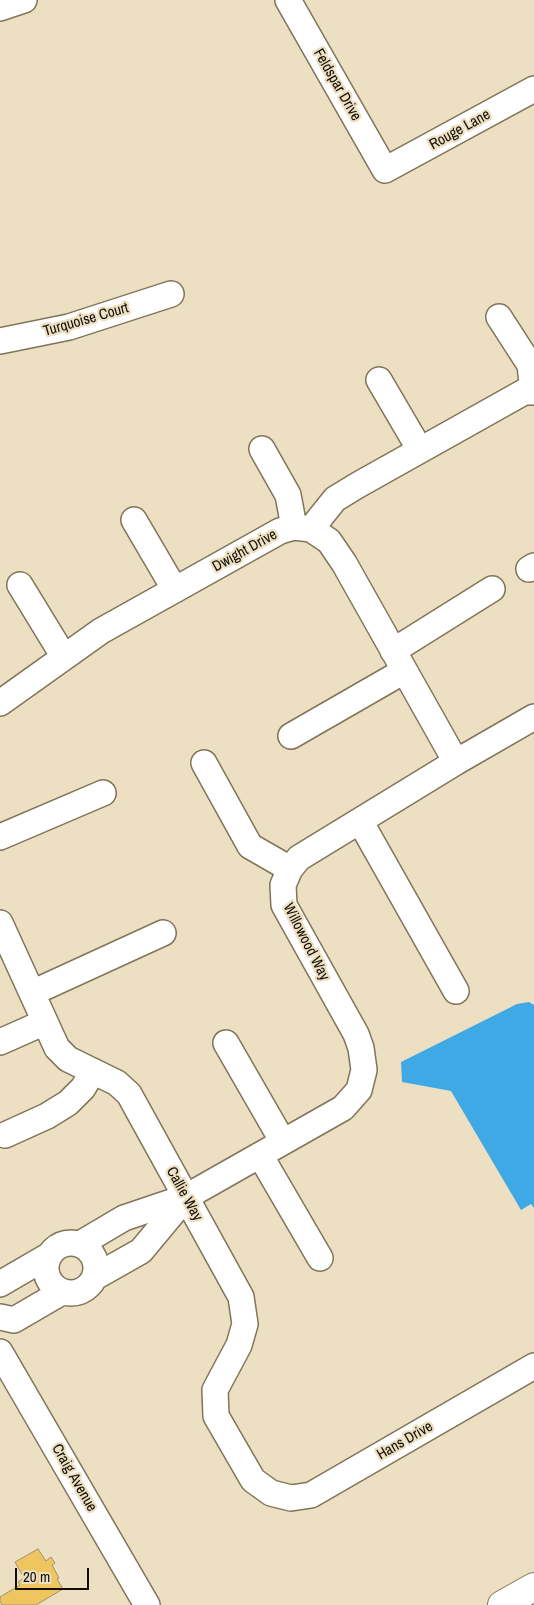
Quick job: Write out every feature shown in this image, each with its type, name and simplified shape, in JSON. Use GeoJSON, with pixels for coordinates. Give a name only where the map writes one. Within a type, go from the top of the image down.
{"type":"FeatureCollection","features":[{"type":"Feature","properties":{"kind":"main road"},"geometry":{"type":"LineString","coordinates":[[502,1605],[534,1588]]}},
{"type":"Feature","properties":{"kind":"street"},"geometry":{"type":"LineString","coordinates":[[0,8],[24,0]]}},
{"type":"Feature","properties":{"kind":"street","name":"Feldspar Drive"},"geometry":{"type":"LineString","coordinates":[[288,0],[385,170]]}},
{"type":"Feature","properties":{"kind":"street","name":"Rouge Lane"},"geometry":{"type":"LineString","coordinates":[[385,170],[534,89]]}},
{"type":"Feature","properties":{"kind":"street","name":"Turquoise Court"},"geometry":{"type":"LineString","coordinates":[[0,341],[69,327],[171,294]]}},
{"type":"Feature","properties":{"kind":"street"},"geometry":{"type":"LineString","coordinates":[[302,528],[336,499],[358,485],[524,392],[533,392],[530,365],[499,317]]}},
{"type":"Feature","properties":{"kind":"street"},"geometry":{"type":"LineString","coordinates":[[379,380],[420,450]]}},
{"type":"Feature","properties":{"kind":"street"},"geometry":{"type":"LineString","coordinates":[[262,449],[288,495],[302,528],[329,541],[344,564],[456,762]]}},
{"type":"Feature","properties":{"kind":"street"},"geometry":{"type":"LineString","coordinates":[[134,520],[175,590]]}},
{"type":"Feature","properties":{"kind":"street","name":"Dwight Drive"},"geometry":{"type":"LineString","coordinates":[[0,703],[101,631],[280,531],[302,528]]}},
{"type":"Feature","properties":{"kind":"street"},"geometry":{"type":"LineString","coordinates":[[20,585],[64,658]]}},
{"type":"Feature","properties":{"kind":"street"},"geometry":{"type":"LineString","coordinates":[[291,736],[398,661],[492,589]]}},
{"type":"Feature","properties":{"kind":"street"},"geometry":{"type":"LineString","coordinates":[[204,764],[250,846],[290,869],[300,858],[456,762],[534,717]]}},
{"type":"Feature","properties":{"kind":"street"},"geometry":{"type":"LineString","coordinates":[[0,837],[103,793]]}},
{"type":"Feature","properties":{"kind":"street"},"geometry":{"type":"LineString","coordinates":[[360,821],[456,991]]}},
{"type":"Feature","properties":{"kind":"street","name":"Willowood Way"},"geometry":{"type":"LineString","coordinates":[[0,1284],[48,1256],[52,1250],[65,1243],[73,1242],[80,1244],[124,1218],[186,1197],[343,1108],[359,1090],[364,1070],[361,1048],[356,1034],[284,905],[283,885],[290,869]]}},
{"type":"Feature","properties":{"kind":"street","name":"Callie Way"},"geometry":{"type":"LineString","coordinates":[[0,923],[57,1048],[68,1059],[118,1083],[129,1094],[241,1297],[245,1324],[239,1345],[216,1390],[216,1416],[253,1480],[271,1493]]}},
{"type":"Feature","properties":{"kind":"street"},"geometry":{"type":"LineString","coordinates":[[32,993],[163,933]]}},
{"type":"Feature","properties":{"kind":"street"},"geometry":{"type":"LineString","coordinates":[[0,1042],[46,1022]]}},
{"type":"Feature","properties":{"kind":"street"},"geometry":{"type":"LineString","coordinates":[[226,1043],[283,1142]]}},
{"type":"Feature","properties":{"kind":"street"},"geometry":{"type":"LineString","coordinates":[[5,1135],[47,1116],[68,1103],[83,1088],[93,1071]]}},
{"type":"Feature","properties":{"kind":"street"},"geometry":{"type":"LineString","coordinates":[[260,1155],[320,1258]]}},
{"type":"Feature","properties":{"kind":"street","name":"Willowood Way"},"geometry":{"type":"LineString","coordinates":[[0,1317],[14,1320],[62,1292],[81,1292],[92,1283],[95,1277],[141,1251],[186,1197]]}},
{"type":"Feature","properties":{"kind":"street"},"geometry":{"type":"LineString","coordinates":[[80,1244],[86,1247],[94,1258],[96,1264],[95,1277]]}},
{"type":"Feature","properties":{"kind":"street"},"geometry":{"type":"LineString","coordinates":[[48,1256],[46,1263],[47,1277],[55,1288],[62,1292]]}},
{"type":"Feature","properties":{"kind":"street","name":"Craig Avenue"},"geometry":{"type":"LineString","coordinates":[[0,1352],[148,1605]]}},
{"type":"Feature","properties":{"kind":"street","name":"Hans Drive"},"geometry":{"type":"LineString","coordinates":[[271,1493],[291,1498],[311,1494],[534,1366]]}},
{"type":"Feature","properties":{"kind":"water"},"geometry":{"type":"Polygon","coordinates":[[[529,1002],[534,1005],[534,1208],[531,1204],[521,1210],[451,1091],[402,1082],[401,1062],[517,1004],[529,1002]]]}},
{"type":"Feature","properties":{"kind":"building"},"geometry":{"type":"Polygon","coordinates":[[[38,1549],[46,1561],[51,1557],[55,1563],[52,1565],[63,1589],[36,1605],[2,1605],[0,1597],[20,1585],[18,1582],[24,1578],[15,1562],[38,1549]]]}}]}
